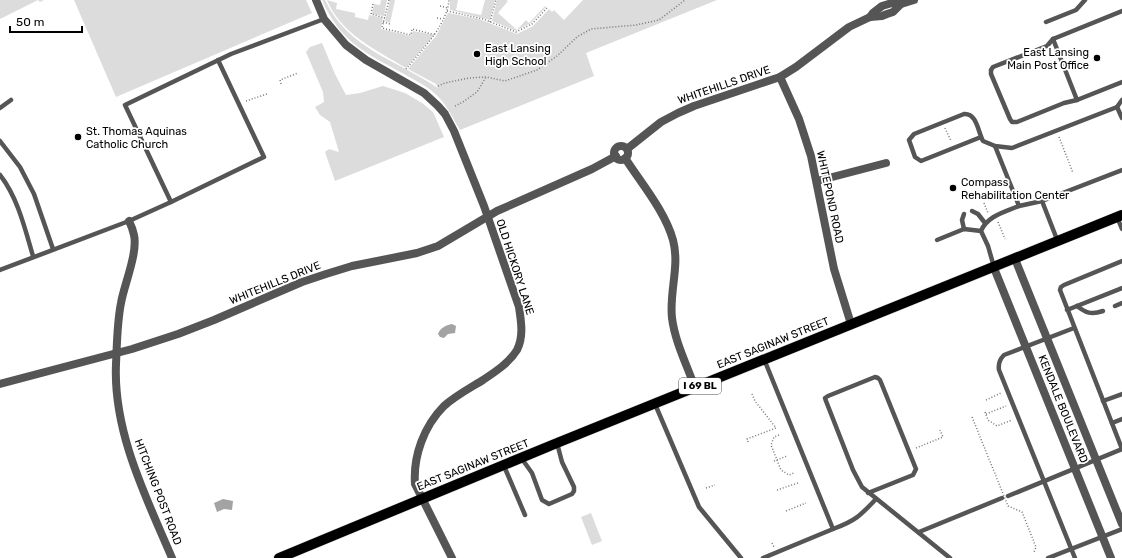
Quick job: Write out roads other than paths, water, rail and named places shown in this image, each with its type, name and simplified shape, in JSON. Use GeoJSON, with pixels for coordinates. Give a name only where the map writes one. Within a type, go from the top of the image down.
{"type":"FeatureCollection","features":[{"type":"Feature","properties":{"kind":"main road","name":"EAST SAGINAW STREET"},"geometry":{"type":"LineString","coordinates":[[279,558],[522,459],[557,443],[1120,216]]}},
{"type":"Feature","properties":{"kind":"street","name":"OLD HICKORY LANE"},"geometry":{"type":"LineString","coordinates":[[316,0],[324,19],[338,36],[356,53],[420,91],[438,106],[448,118],[487,217],[518,307],[522,323],[521,336],[517,350],[502,367],[445,405],[428,427],[420,443],[414,475],[414,484],[452,558]]}},
{"type":"Feature","properties":{"kind":"street","name":"WHITEHILLS DRIVE"},"geometry":{"type":"LineString","coordinates":[[0,384],[117,353],[178,334],[302,282],[326,274],[352,266],[417,253],[438,246],[487,217],[592,170],[616,156],[615,151],[617,148],[624,146],[627,149],[661,122],[678,113],[694,106],[780,77],[796,67],[849,27],[870,17],[882,6],[892,3],[901,4],[914,0]]}},
{"type":"Feature","properties":{"kind":"street","name":"WHITEPOND ROAD"},"geometry":{"type":"LineString","coordinates":[[780,77],[799,119],[811,156],[834,269],[851,324]]}},
{"type":"Feature","properties":{"kind":"street"},"geometry":{"type":"LineString","coordinates":[[616,156],[621,160],[625,158],[628,155],[627,149]]}},
{"type":"Feature","properties":{"kind":"street"},"geometry":{"type":"LineString","coordinates":[[625,158],[666,222],[672,239],[676,266],[672,302],[674,331],[695,388]]}},
{"type":"Feature","properties":{"kind":"street"},"geometry":{"type":"LineString","coordinates":[[817,181],[886,163]]}},
{"type":"Feature","properties":{"kind":"street","name":"HITCHING POST ROAD"},"geometry":{"type":"LineString","coordinates":[[129,221],[134,236],[134,250],[121,303],[118,328],[116,364],[118,394],[122,422],[138,474],[172,558]]}},
{"type":"Feature","properties":{"kind":"street","name":"KENDALE BOULEVARD"},"geometry":{"type":"LineString","coordinates":[[1015,259],[1122,524]]}},
{"type":"Feature","properties":{"kind":"street","name":"KENDALE BOULEVARD"},"geometry":{"type":"LineString","coordinates":[[994,268],[1111,558]]}},
{"type":"Feature","properties":{"kind":"lane"},"geometry":{"type":"LineString","coordinates":[[1046,22],[1076,10],[1085,0]]}},
{"type":"Feature","properties":{"kind":"lane"},"geometry":{"type":"LineString","coordinates":[[1122,11],[1052,39],[1047,46],[993,67],[991,70],[991,74],[1012,122],[1017,122],[1122,82]]}},
{"type":"Feature","properties":{"kind":"lane"},"geometry":{"type":"LineString","coordinates":[[171,202],[125,105],[231,54],[324,19]]}},
{"type":"Feature","properties":{"kind":"lane"},"geometry":{"type":"LineString","coordinates":[[1052,39],[1077,100]]}},
{"type":"Feature","properties":{"kind":"lane"},"geometry":{"type":"LineString","coordinates":[[0,270],[33,256],[129,221],[264,157],[218,60]]}},
{"type":"Feature","properties":{"kind":"lane"},"geometry":{"type":"LineString","coordinates":[[0,108],[11,100]]}},
{"type":"Feature","properties":{"kind":"lane"},"geometry":{"type":"LineString","coordinates":[[981,137],[921,161],[915,157],[909,140],[914,134],[964,114],[971,115],[981,137],[986,143],[1006,148],[1016,147],[1117,107],[1122,100]]}},
{"type":"Feature","properties":{"kind":"lane"},"geometry":{"type":"LineString","coordinates":[[1117,107],[1122,118]]}},
{"type":"Feature","properties":{"kind":"lane"},"geometry":{"type":"LineString","coordinates":[[0,140],[20,167],[34,194],[52,249]]}},
{"type":"Feature","properties":{"kind":"lane"},"geometry":{"type":"LineString","coordinates":[[995,146],[1019,206]]}},
{"type":"Feature","properties":{"kind":"lane"},"geometry":{"type":"LineString","coordinates":[[994,268],[988,246],[981,231],[984,223],[993,217],[1019,206],[1042,202],[1122,170]]}},
{"type":"Feature","properties":{"kind":"lane"},"geometry":{"type":"LineString","coordinates":[[0,174],[9,187],[16,202],[33,256]]}},
{"type":"Feature","properties":{"kind":"lane"},"geometry":{"type":"LineString","coordinates":[[1042,202],[1058,242]]}},
{"type":"Feature","properties":{"kind":"lane"},"geometry":{"type":"LineString","coordinates":[[972,211],[978,214],[984,223]]}},
{"type":"Feature","properties":{"kind":"lane"},"geometry":{"type":"LineString","coordinates":[[964,214],[962,220],[964,229]]}},
{"type":"Feature","properties":{"kind":"lane"},"geometry":{"type":"LineString","coordinates":[[1120,216],[1122,229]]}},
{"type":"Feature","properties":{"kind":"lane"},"geometry":{"type":"LineString","coordinates":[[937,240],[964,229],[981,231]]}},
{"type":"Feature","properties":{"kind":"lane"},"geometry":{"type":"LineString","coordinates":[[1008,496],[1122,449],[1060,294],[1061,287],[1064,285],[1122,261]]}},
{"type":"Feature","properties":{"kind":"lane"},"geometry":{"type":"LineString","coordinates":[[1067,310],[1122,288]]}},
{"type":"Feature","properties":{"kind":"lane"},"geometry":{"type":"LineString","coordinates":[[1115,306],[1122,303]]}},
{"type":"Feature","properties":{"kind":"lane"},"geometry":{"type":"LineString","coordinates":[[1077,306],[1091,314],[1102,311]]}},
{"type":"Feature","properties":{"kind":"lane"},"geometry":{"type":"LineString","coordinates":[[1074,328],[1004,356],[1000,359],[998,365],[1075,558]]}},
{"type":"Feature","properties":{"kind":"lane"},"geometry":{"type":"LineString","coordinates":[[764,359],[833,529]]}},
{"type":"Feature","properties":{"kind":"lane"},"geometry":{"type":"LineString","coordinates":[[868,493],[913,475],[916,468],[878,378],[875,377],[826,398],[853,470],[859,483],[868,493],[950,558]]}},
{"type":"Feature","properties":{"kind":"lane"},"geometry":{"type":"LineString","coordinates":[[1103,401],[1122,394]]}},
{"type":"Feature","properties":{"kind":"lane"},"geometry":{"type":"LineString","coordinates":[[655,404],[699,507],[741,558]]}},
{"type":"Feature","properties":{"kind":"lane"},"geometry":{"type":"LineString","coordinates":[[1112,423],[1122,419]]}},
{"type":"Feature","properties":{"kind":"lane"},"geometry":{"type":"LineString","coordinates":[[522,459],[532,473],[542,500],[546,503],[549,504],[572,494],[574,487],[562,462],[557,443]]}},
{"type":"Feature","properties":{"kind":"lane"},"geometry":{"type":"LineString","coordinates":[[504,466],[525,515]]}},
{"type":"Feature","properties":{"kind":"lane"},"geometry":{"type":"LineString","coordinates":[[919,532],[1002,498]]}},
{"type":"Feature","properties":{"kind":"lane"},"geometry":{"type":"LineString","coordinates":[[764,558],[849,523],[858,517],[876,499]]}},
{"type":"Feature","properties":{"kind":"lane"},"geometry":{"type":"LineString","coordinates":[[1048,558],[1122,529]]}},
{"type":"Feature","properties":{"kind":"place","name":"East Lansing High School"},"geometry":{"type":"Point","coordinates":[477,54]}},
{"type":"Feature","properties":{"kind":"place","name":"East Lansing Main Post Office"},"geometry":{"type":"Point","coordinates":[1097,58]}},
{"type":"Feature","properties":{"kind":"place","name":"St. Thomas Aquinas Catholic Church"},"geometry":{"type":"Point","coordinates":[78,137]}},
{"type":"Feature","properties":{"kind":"place","name":"Compass Rehabilitation Center"},"geometry":{"type":"Point","coordinates":[953,188]}}]}
